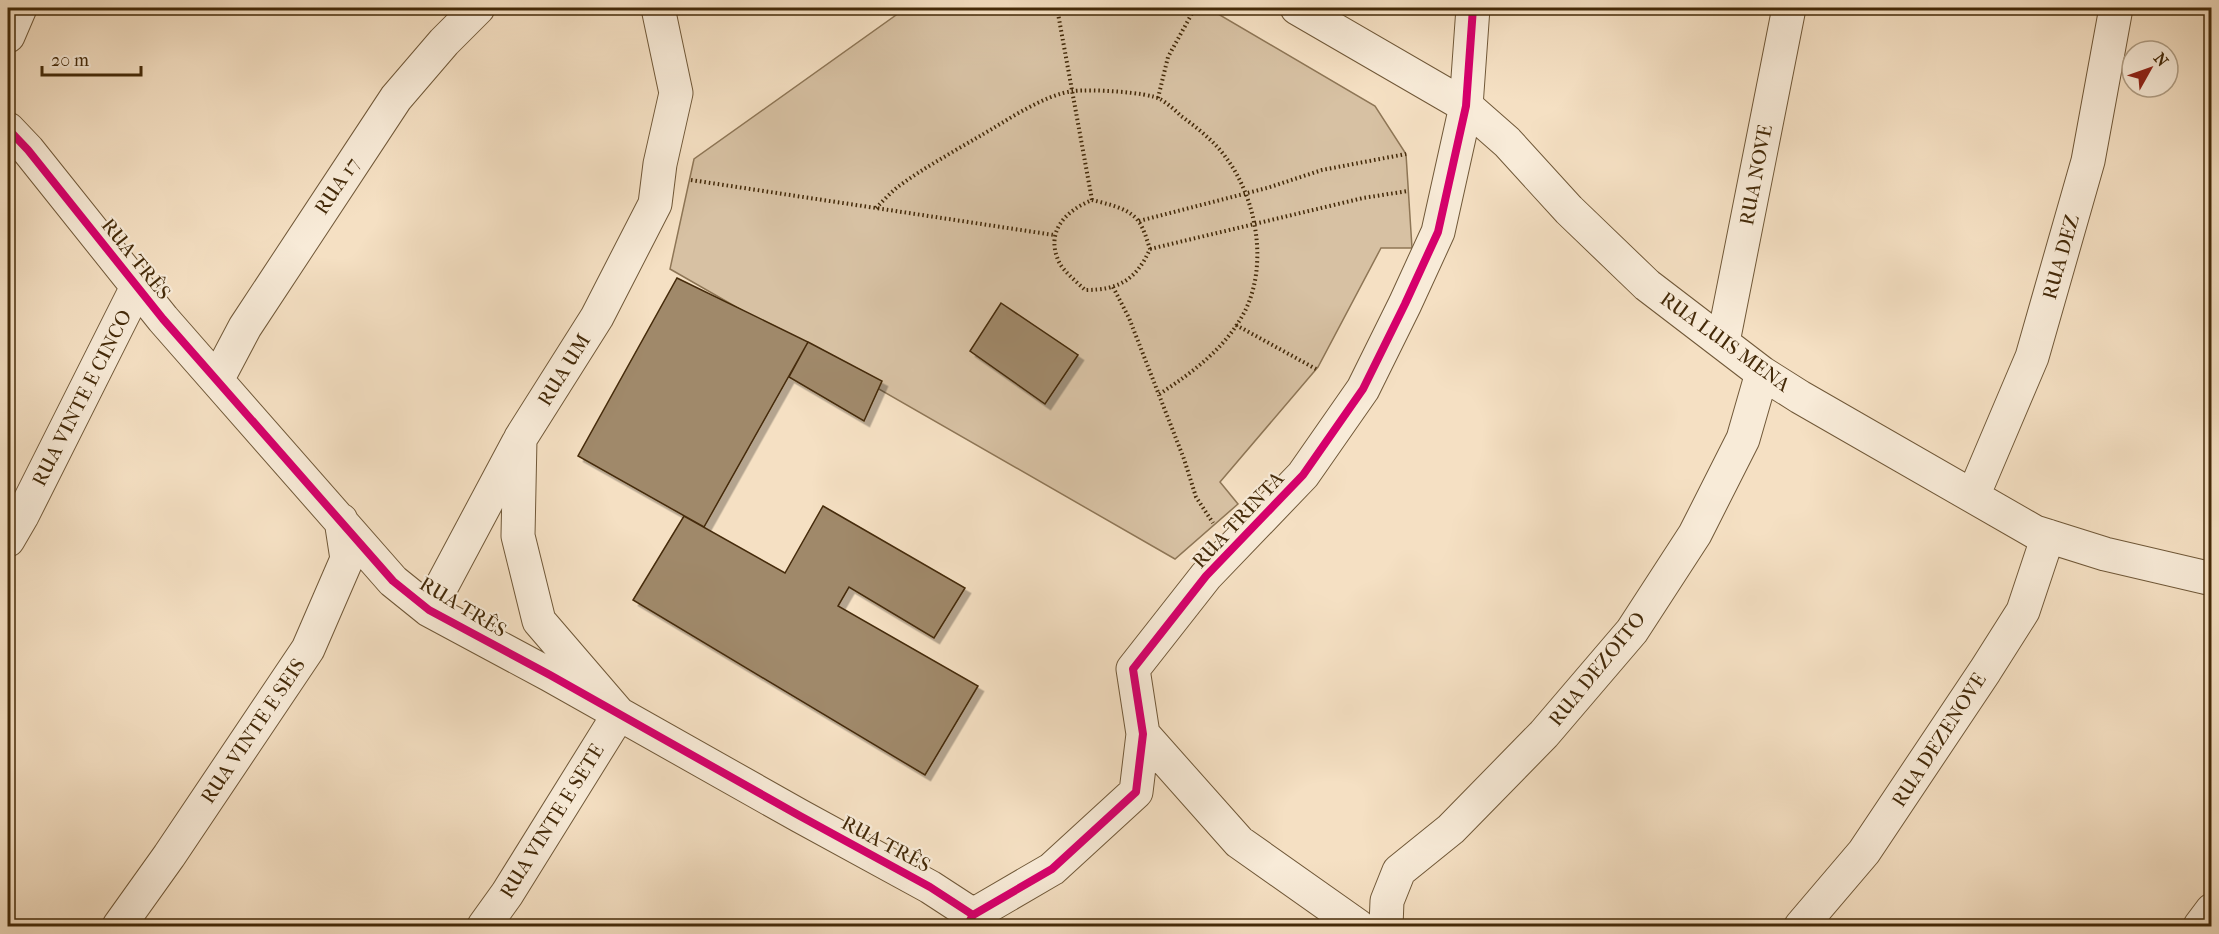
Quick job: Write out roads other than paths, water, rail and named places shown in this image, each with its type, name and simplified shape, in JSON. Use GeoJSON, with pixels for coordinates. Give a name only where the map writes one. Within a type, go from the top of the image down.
{"type":"FeatureCollection","features":[{"type":"Feature","properties":{"kind":"street"},"geometry":{"type":"LineString","coordinates":[[8,36],[20,8]]}},
{"type":"Feature","properties":{"kind":"street","name":"RUA 17"},"geometry":{"type":"LineString","coordinates":[[217,380],[251,318],[396,98],[444,42],[478,8]]}},
{"type":"Feature","properties":{"kind":"street","name":"RUA UM"},"geometry":{"type":"LineString","coordinates":[[429,610],[520,439],[597,317],[655,204],[660,164],[676,93],[658,8]]}},
{"type":"Feature","properties":{"kind":"street","name":"RUA LUIS MENA"},"geometry":{"type":"LineString","coordinates":[[1297,8],[1466,106],[1507,142],[1569,210],[1647,285],[1761,373],[2035,532],[2105,554],[2211,579]]}},
{"type":"Feature","properties":{"kind":"street","name":"RUA TRINTA"},"geometry":{"type":"LineString","coordinates":[[970,921],[1052,869],[1136,792],[1143,734],[1134,669],[1206,576],[1303,476],[1362,389],[1438,232],[1466,106],[1473,8]]}},
{"type":"Feature","properties":{"kind":"street","name":"RUA NOVE"},"geometry":{"type":"LineString","coordinates":[[1722,342],[1789,8]]}},
{"type":"Feature","properties":{"kind":"street","name":"RUA DEZ"},"geometry":{"type":"LineString","coordinates":[[1973,496],[2032,357],[2088,161],[2116,8]]}},
{"type":"Feature","properties":{"kind":"street","name":"RUA TRÊS"},"geometry":{"type":"LineString","coordinates":[[8,129],[28,150],[137,287],[393,581],[429,610],[930,887],[970,921]]}},
{"type":"Feature","properties":{"kind":"street","name":"RUA VINTE E CINCO"},"geometry":{"type":"LineString","coordinates":[[8,540],[137,287]]}},
{"type":"Feature","properties":{"kind":"street","name":"RUA DEZOITO"},"geometry":{"type":"LineString","coordinates":[[1386,927],[1388,901],[1399,871],[1450,829],[1544,734],[1632,631],[1695,534],[1743,439],[1761,373]]}},
{"type":"Feature","properties":{"kind":"street"},"geometry":{"type":"LineString","coordinates":[[520,439],[518,536],[539,621],[619,714]]}},
{"type":"Feature","properties":{"kind":"street","name":"RUA VINTE E SEIS"},"geometry":{"type":"LineString","coordinates":[[119,927],[308,649],[347,559],[341,520]]}},
{"type":"Feature","properties":{"kind":"street","name":"RUA DEZENOVE"},"geometry":{"type":"LineString","coordinates":[[1801,927],[1864,852],[1934,750],[2023,611],[2048,536]]}},
{"type":"Feature","properties":{"kind":"street","name":"RUA VINTE E SETE"},"geometry":{"type":"LineString","coordinates":[[484,927],[619,714]]}},
{"type":"Feature","properties":{"kind":"street"},"geometry":{"type":"LineString","coordinates":[[1143,734],[1239,842],[1358,927]]}},
{"type":"Feature","properties":{"kind":"street"},"geometry":{"type":"LineString","coordinates":[[2200,927],[2211,910]]}}]}
